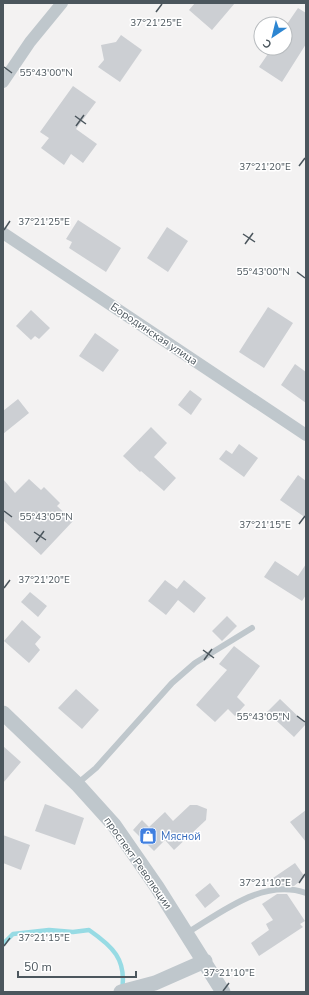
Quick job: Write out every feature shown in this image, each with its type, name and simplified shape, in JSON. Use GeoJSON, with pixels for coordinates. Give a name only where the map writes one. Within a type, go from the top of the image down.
{"type":"FeatureCollection","features":[{"type":"Feature","properties":{"kind":"street"},"geometry":{"type":"LineString","coordinates":[[3,82],[30,42],[62,3]]}},
{"type":"Feature","properties":{"kind":"street","name":"Бородинская улица"},"geometry":{"type":"LineString","coordinates":[[3,233],[306,435]]}},
{"type":"Feature","properties":{"kind":"street","name":"проспект Революции"},"geometry":{"type":"LineString","coordinates":[[3,713],[77,784],[114,825],[187,933],[223,992]]}},
{"type":"Feature","properties":{"kind":"street"},"geometry":{"type":"LineString","coordinates":[[121,992],[140,988],[169,978],[204,961]]}},
{"type":"Feature","properties":{"kind":"lane"},"geometry":{"type":"LineString","coordinates":[[77,784],[96,768],[172,683],[196,663],[252,628]]}},
{"type":"Feature","properties":{"kind":"lane"},"geometry":{"type":"LineString","coordinates":[[187,933],[235,904],[255,894],[277,889],[306,893]]}},
{"type":"Feature","properties":{"kind":"building"},"geometry":{"type":"Polygon","coordinates":[[[195,3],[235,3],[212,30],[189,10],[195,3]]]}},
{"type":"Feature","properties":{"kind":"building"},"geometry":{"type":"Polygon","coordinates":[[[298,8],[306,13],[306,44],[282,82],[259,67],[267,56],[293,56],[293,16],[298,8]]]}},
{"type":"Feature","properties":{"kind":"building"},"geometry":{"type":"Polygon","coordinates":[[[121,35],[142,50],[120,82],[98,67],[104,60],[101,45],[116,42],[121,35]]]}},
{"type":"Feature","properties":{"kind":"building"},"geometry":{"type":"Polygon","coordinates":[[[73,86],[96,102],[76,129],[97,144],[83,163],[71,154],[64,165],[41,148],[49,138],[40,132],[73,86]]]}},
{"type":"Feature","properties":{"kind":"building"},"geometry":{"type":"Polygon","coordinates":[[[78,220],[121,248],[106,272],[69,248],[72,242],[66,239],[78,220]]]}},
{"type":"Feature","properties":{"kind":"building"},"geometry":{"type":"Polygon","coordinates":[[[167,227],[188,241],[168,272],[147,258],[167,227]]]}},
{"type":"Feature","properties":{"kind":"building"},"geometry":{"type":"Polygon","coordinates":[[[268,307],[293,323],[264,368],[239,352],[268,307]]]}},
{"type":"Feature","properties":{"kind":"building"},"geometry":{"type":"Polygon","coordinates":[[[31,310],[50,328],[39,339],[35,336],[31,340],[16,326],[31,310]]]}},
{"type":"Feature","properties":{"kind":"building"},"geometry":{"type":"Polygon","coordinates":[[[95,333],[119,350],[103,372],[79,356],[95,333]]]}},
{"type":"Feature","properties":{"kind":"building"},"geometry":{"type":"Polygon","coordinates":[[[295,364],[306,372],[306,403],[281,385],[295,364]]]}},
{"type":"Feature","properties":{"kind":"building"},"geometry":{"type":"Polygon","coordinates":[[[190,390],[202,399],[191,415],[178,405],[190,390]]]}},
{"type":"Feature","properties":{"kind":"building"},"geometry":{"type":"Polygon","coordinates":[[[18,399],[29,413],[3,434],[3,411],[18,399]]]}},
{"type":"Feature","properties":{"kind":"building"},"geometry":{"type":"Polygon","coordinates":[[[151,427],[167,443],[154,457],[176,478],[164,491],[123,456],[151,427]]]}},
{"type":"Feature","properties":{"kind":"building"},"geometry":{"type":"Polygon","coordinates":[[[239,444],[258,458],[244,477],[219,459],[226,450],[232,454],[239,444]]]}},
{"type":"Feature","properties":{"kind":"building"},"geometry":{"type":"Polygon","coordinates":[[[298,475],[306,481],[306,518],[280,500],[298,475]]]}},
{"type":"Feature","properties":{"kind":"building"},"geometry":{"type":"Polygon","coordinates":[[[3,479],[15,493],[29,479],[41,490],[44,487],[60,503],[57,506],[73,521],[41,555],[3,520],[3,479]]]}},
{"type":"Feature","properties":{"kind":"building"},"geometry":{"type":"Polygon","coordinates":[[[275,561],[298,576],[306,564],[306,595],[302,601],[264,577],[275,561]]]}},
{"type":"Feature","properties":{"kind":"building"},"geometry":{"type":"Polygon","coordinates":[[[165,580],[177,589],[184,580],[206,598],[194,613],[178,600],[166,615],[148,601],[165,580]]]}},
{"type":"Feature","properties":{"kind":"building"},"geometry":{"type":"Polygon","coordinates":[[[30,592],[47,606],[38,617],[21,602],[30,592]]]}},
{"type":"Feature","properties":{"kind":"building"},"geometry":{"type":"Polygon","coordinates":[[[227,616],[237,626],[222,641],[212,631],[227,616]]]}},
{"type":"Feature","properties":{"kind":"building"},"geometry":{"type":"Polygon","coordinates":[[[22,620],[41,637],[35,644],[40,650],[29,663],[4,641],[22,620]]]}},
{"type":"Feature","properties":{"kind":"building"},"geometry":{"type":"Polygon","coordinates":[[[234,646],[260,666],[237,697],[245,705],[235,716],[228,709],[215,722],[196,705],[227,670],[219,664],[234,646]]]}},
{"type":"Feature","properties":{"kind":"building"},"geometry":{"type":"Polygon","coordinates":[[[76,689],[99,710],[82,729],[58,708],[76,689]]]}},
{"type":"Feature","properties":{"kind":"building"},"geometry":{"type":"Polygon","coordinates":[[[280,699],[306,724],[294,737],[267,712],[280,699]]]}},
{"type":"Feature","properties":{"kind":"building"},"geometry":{"type":"Polygon","coordinates":[[[3,746],[21,762],[3,783],[3,746]]]}},
{"type":"Feature","properties":{"kind":"building"},"geometry":{"type":"Polygon","coordinates":[[[45,804],[84,818],[75,845],[35,831],[45,804]]]}},
{"type":"Feature","properties":{"kind":"building"},"geometry":{"type":"Polygon","coordinates":[[[190,805],[197,805],[207,809],[206,820],[174,850],[165,840],[154,851],[133,830],[142,820],[149,827],[165,812],[173,821],[190,805]]]}},
{"type":"Feature","properties":{"kind":"building"},"geometry":{"type":"Polygon","coordinates":[[[306,810],[306,842],[290,822],[306,810]]]}},
{"type":"Feature","properties":{"kind":"building"},"geometry":{"type":"Polygon","coordinates":[[[3,835],[30,845],[21,870],[3,863],[3,835]]]}},
{"type":"Feature","properties":{"kind":"building"},"geometry":{"type":"Polygon","coordinates":[[[295,863],[305,877],[294,886],[278,885],[273,878],[295,863]]]}},
{"type":"Feature","properties":{"kind":"building"},"geometry":{"type":"Polygon","coordinates":[[[210,883],[220,896],[205,908],[195,895],[210,883]]]}},
{"type":"Feature","properties":{"kind":"building"},"geometry":{"type":"Polygon","coordinates":[[[277,894],[287,894],[305,921],[300,924],[303,927],[259,956],[251,943],[269,930],[266,924],[273,920],[262,904],[277,894]]]}},
{"type":"Feature","properties":{"kind":"waterway"},"geometry":{"type":"LineString","coordinates":[[3,944],[13,934],[49,930],[73,932],[89,930],[105,942],[116,954],[122,970],[122,990]]}},
{"type":"Feature","properties":{"kind":"place","name":"Мясной"},"geometry":{"type":"Point","coordinates":[148,836]}}]}
